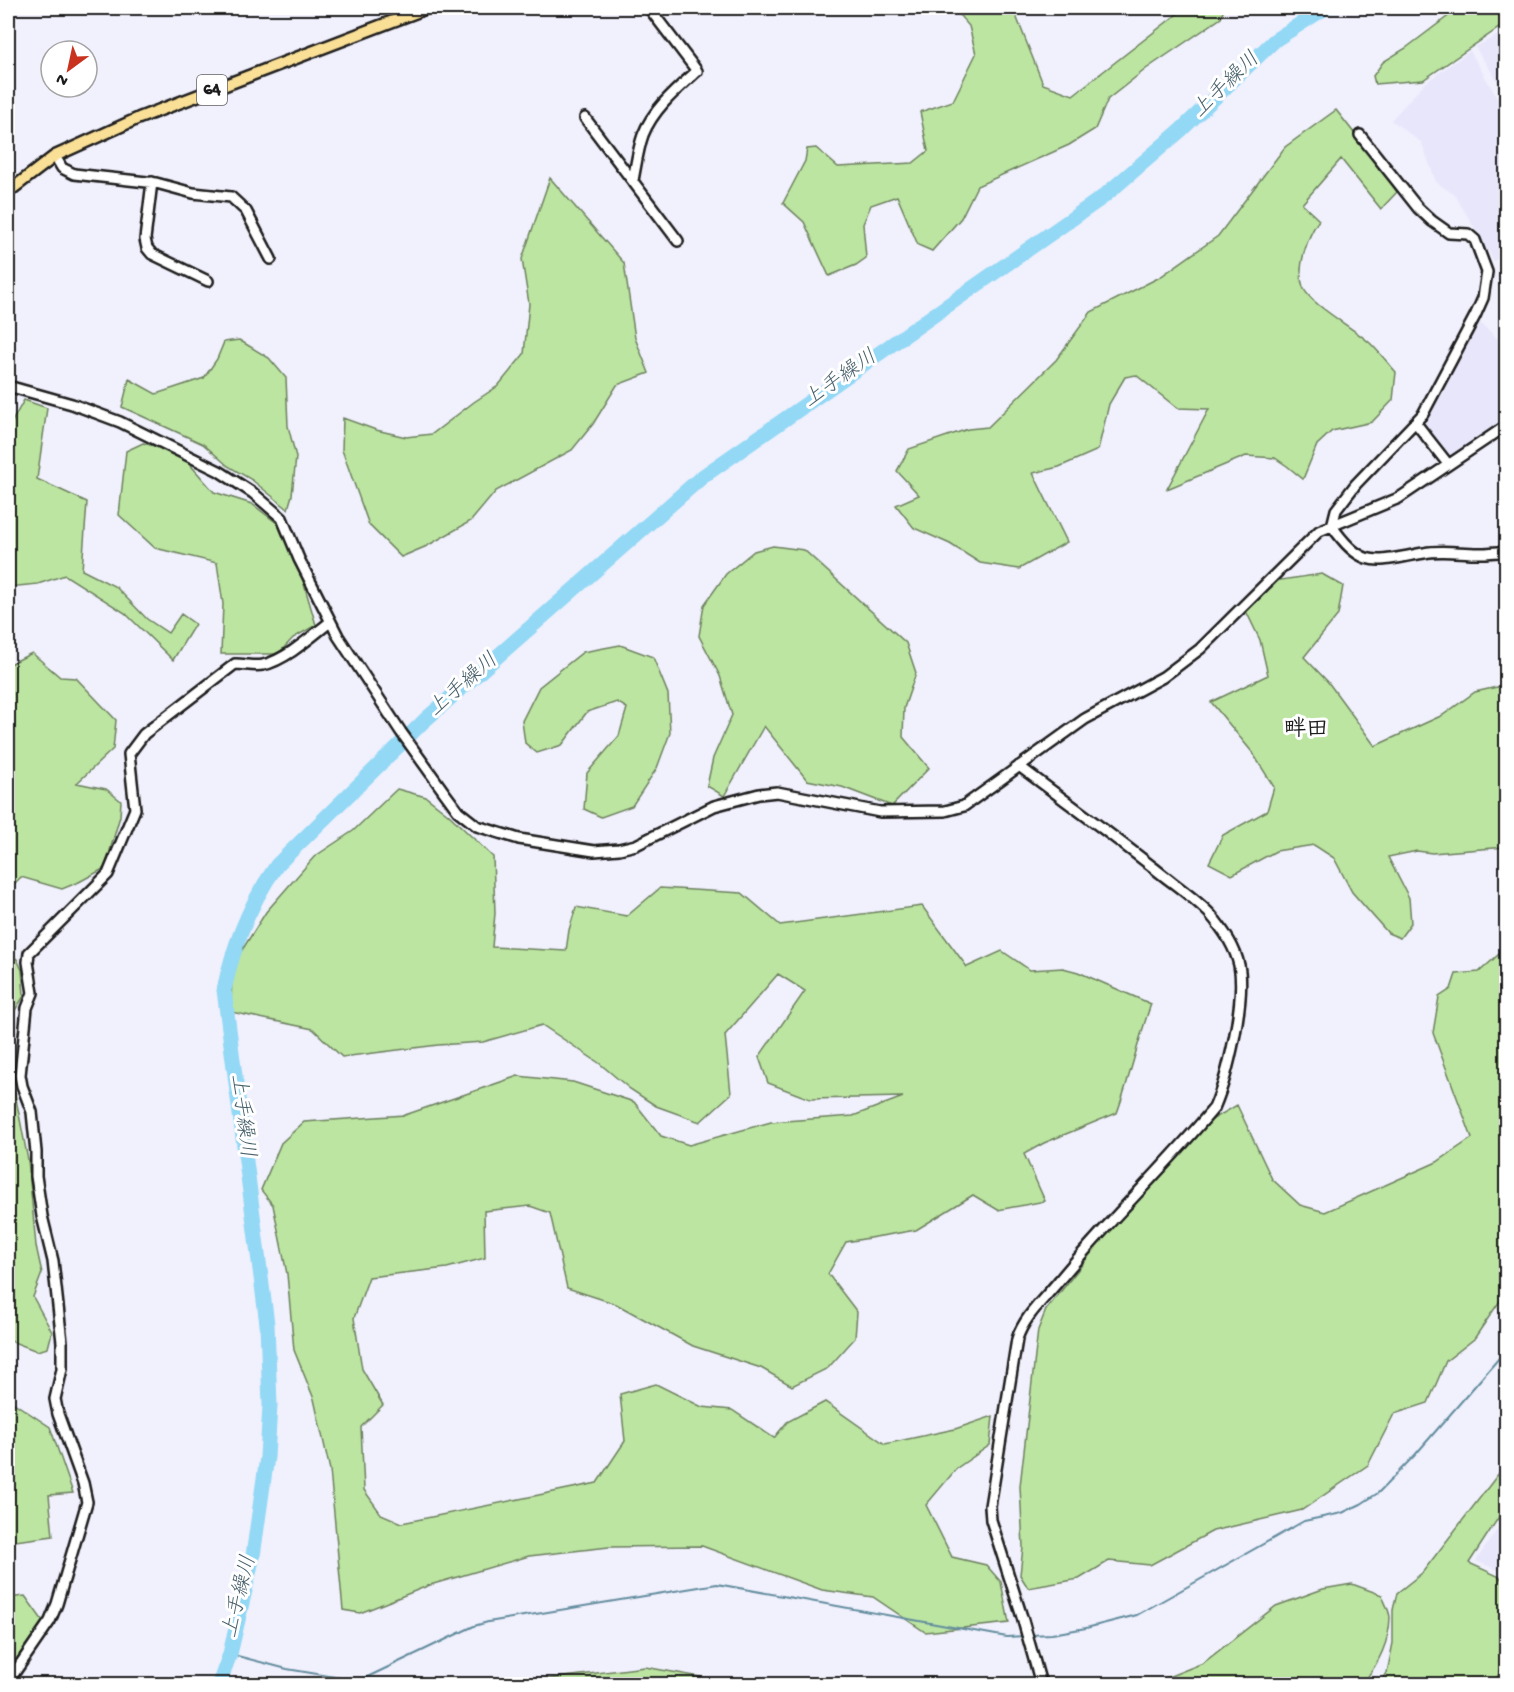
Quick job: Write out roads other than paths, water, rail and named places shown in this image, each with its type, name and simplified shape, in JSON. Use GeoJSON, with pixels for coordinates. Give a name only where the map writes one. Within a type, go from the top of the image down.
{"type":"FeatureCollection","features":[{"type":"Feature","properties":{"kind":"main road","name":"64"},"geometry":{"type":"LineString","coordinates":[[8,192],[55,156],[139,118],[428,8]]}},
{"type":"Feature","properties":{"kind":"street"},"geometry":{"type":"LineString","coordinates":[[633,180],[644,134],[653,116],[674,91],[697,71],[649,8]]}},
{"type":"Feature","properties":{"kind":"street"},"geometry":{"type":"LineString","coordinates":[[585,118],[678,242]]}},
{"type":"Feature","properties":{"kind":"street"},"geometry":{"type":"LineString","coordinates":[[1360,135],[1418,208],[1432,221],[1449,233],[1468,234],[1475,240],[1487,272],[1483,298],[1467,334],[1442,376],[1429,404],[1356,484],[1336,510],[1332,526],[1353,553],[1375,561],[1437,551],[1506,552]]}},
{"type":"Feature","properties":{"kind":"street"},"geometry":{"type":"LineString","coordinates":[[55,156],[62,168],[74,174],[152,182],[193,193],[231,197],[246,210],[271,259]]}},
{"type":"Feature","properties":{"kind":"street"},"geometry":{"type":"LineString","coordinates":[[152,182],[145,239],[147,248],[152,254],[208,281]]}},
{"type":"Feature","properties":{"kind":"street"},"geometry":{"type":"LineString","coordinates":[[8,386],[72,404],[120,422],[219,471],[253,493],[282,518],[330,622],[402,733],[458,811],[477,826],[519,839],[594,851],[636,845],[714,806],[731,800],[777,792],[880,812],[930,812],[955,810],[964,806],[1085,719],[1163,677],[1182,663],[1200,649],[1319,531],[1399,498],[1506,426]]}},
{"type":"Feature","properties":{"kind":"street"},"geometry":{"type":"LineString","coordinates":[[1415,422],[1448,464]]}},
{"type":"Feature","properties":{"kind":"street"},"geometry":{"type":"LineString","coordinates":[[8,1682],[50,1621],[87,1502],[83,1483],[58,1414],[55,1399],[62,1369],[62,1342],[53,1261],[42,1216],[36,1176],[32,1112],[20,1075],[27,1008],[33,993],[28,962],[29,953],[108,874],[135,809],[129,754],[134,744],[235,664],[246,663],[260,666],[275,662],[330,622]]}},
{"type":"Feature","properties":{"kind":"street"},"geometry":{"type":"LineString","coordinates":[[1019,766],[1122,843],[1210,914],[1234,950],[1239,966],[1241,986],[1234,1040],[1225,1078],[1214,1108],[1078,1256],[1031,1315],[1017,1339],[990,1506],[991,1520],[1041,1684]]}},
{"type":"Feature","properties":{"kind":"waterway","name":"上手繰川"},"geometry":{"type":"LineString","coordinates":[[219,1684],[230,1654],[253,1556],[267,1457],[270,1405],[267,1324],[224,990],[232,957],[244,925],[277,865],[425,720],[702,477],[1103,197],[1181,130],[1275,40],[1325,8]]}},
{"type":"Feature","properties":{"kind":"waterway"},"geometry":{"type":"LineString","coordinates":[[1030,1635],[1086,1628],[1137,1615],[1304,1521],[1342,1513],[1361,1504],[1378,1493],[1415,1455],[1506,1350]]}},
{"type":"Feature","properties":{"kind":"waterway"},"geometry":{"type":"LineString","coordinates":[[230,1654],[287,1669],[359,1681],[474,1626],[488,1622],[717,1584],[1007,1637],[1024,1636]]}},
{"type":"Feature","properties":{"kind":"district","name":"畔田"},"geometry":{"type":"Point","coordinates":[1306,731]}}]}
